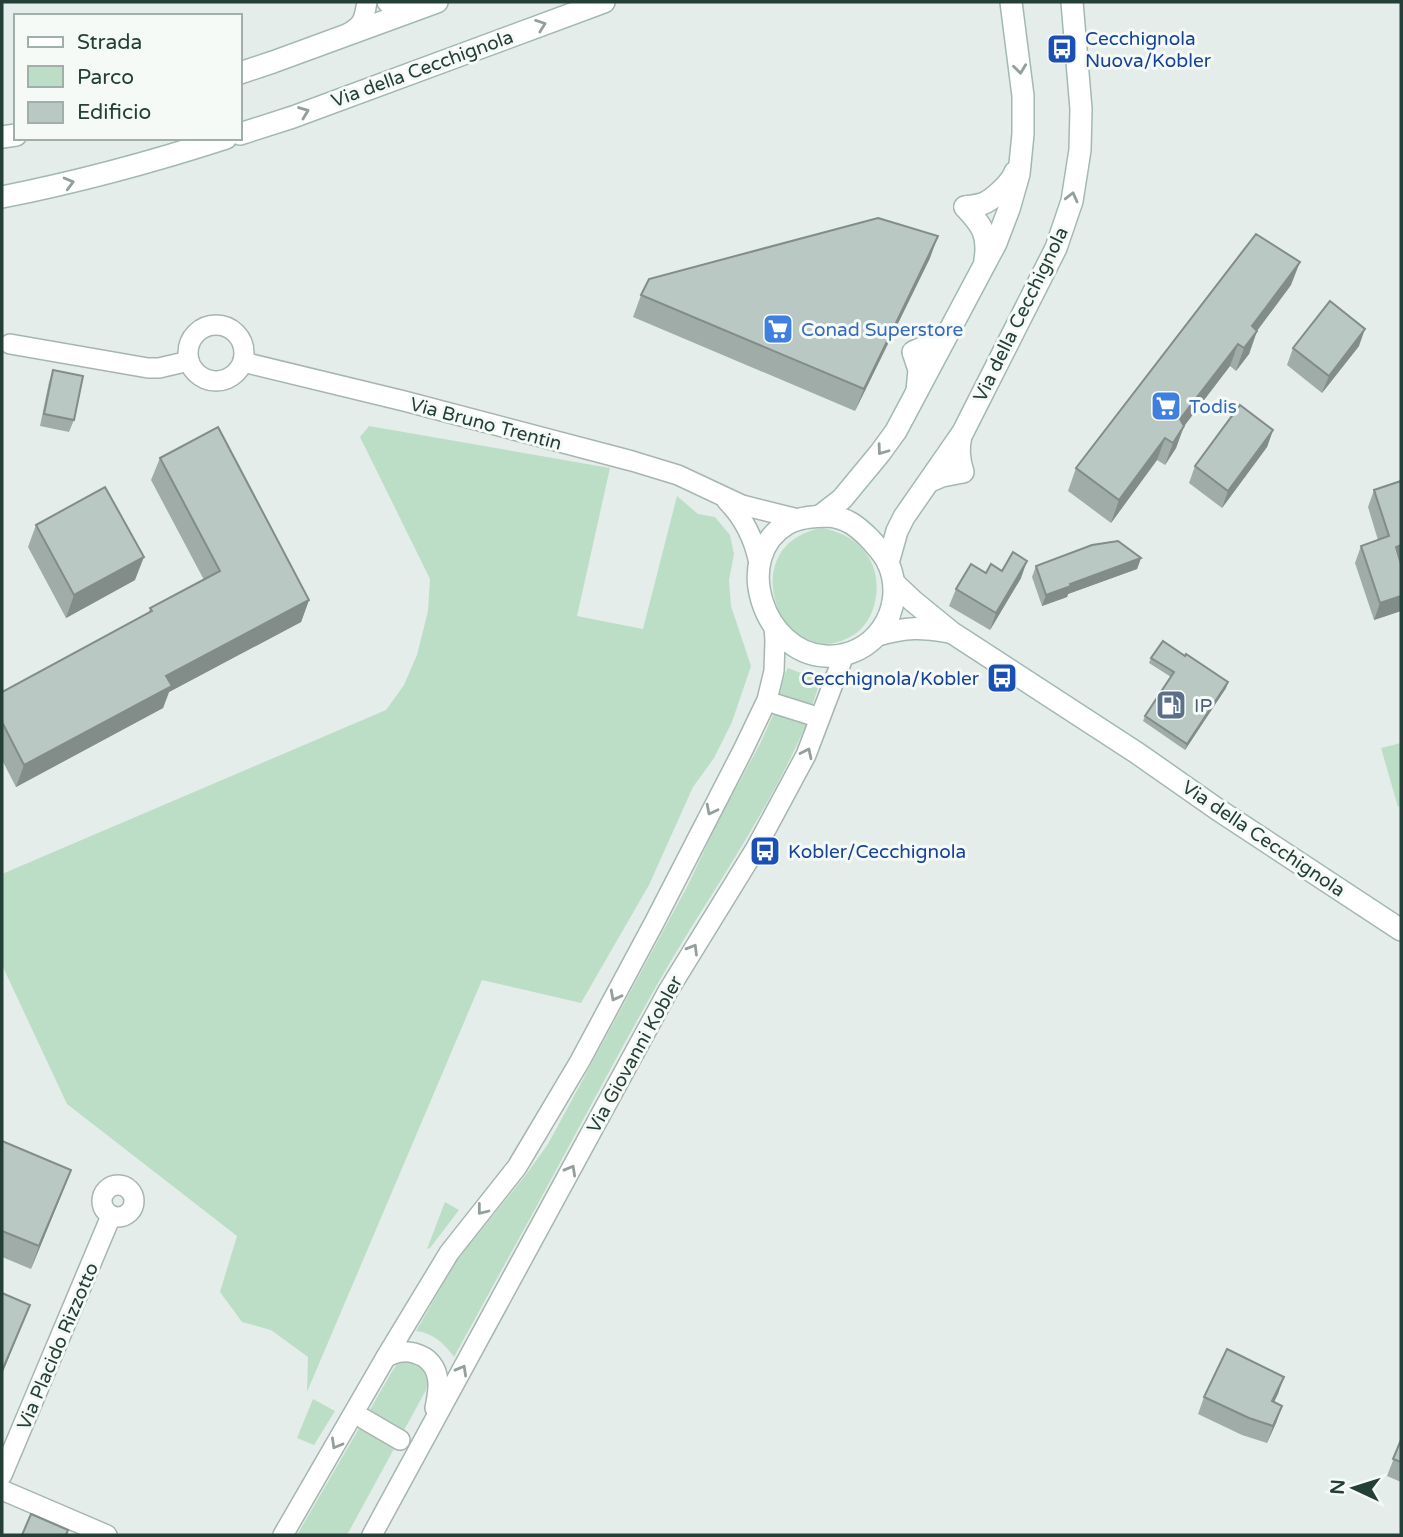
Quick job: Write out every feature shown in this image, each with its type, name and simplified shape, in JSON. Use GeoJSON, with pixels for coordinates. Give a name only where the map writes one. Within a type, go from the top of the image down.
{"type":"FeatureCollection","features":[{"type":"Feature","properties":{"kind":"street"},"geometry":{"type":"LineString","coordinates":[[344,36],[358,28],[364,19],[368,2]]}},
{"type":"Feature","properties":{"kind":"street"},"geometry":{"type":"LineString","coordinates":[[387,2],[394,9],[403,12],[416,10]]}},
{"type":"Feature","properties":{"kind":"street"},"geometry":{"type":"LineString","coordinates":[[242,72],[437,2]]}},
{"type":"Feature","properties":{"kind":"street","name":"Via della Cecchignola"},"geometry":{"type":"LineString","coordinates":[[242,133],[604,2]]}},
{"type":"Feature","properties":{"kind":"street"},"geometry":{"type":"LineString","coordinates":[[820,516],[842,499],[896,430],[917,392],[919,370],[913,352],[935,342],[952,328],[996,243],[1009,209],[1018,174],[1023,134],[1023,96],[1011,2]]}},
{"type":"Feature","properties":{"kind":"street","name":"Via della Cecchignola"},"geometry":{"type":"LineString","coordinates":[[888,563],[904,517],[962,432],[1056,248],[1072,201],[1080,150],[1081,109],[1072,2]]}},
{"type":"Feature","properties":{"kind":"street"},"geometry":{"type":"LineString","coordinates":[[2,197],[157,160],[220,140]]}},
{"type":"Feature","properties":{"kind":"street"},"geometry":{"type":"LineString","coordinates":[[983,267],[987,240],[965,207],[986,202],[1008,184],[1014,177],[1021,153]]}},
{"type":"Feature","properties":{"kind":"street"},"geometry":{"type":"LineString","coordinates":[[211,325],[233,330],[241,339],[245,351],[237,373],[216,381],[204,378],[195,371],[189,361],[188,349],[192,338],[200,329],[211,325]]}},
{"type":"Feature","properties":{"kind":"street"},"geometry":{"type":"LineString","coordinates":[[10,344],[138,368],[159,368],[189,361]]}},
{"type":"Feature","properties":{"kind":"street","name":"Via Bruno Trentin"},"geometry":{"type":"LineString","coordinates":[[243,362],[632,461],[690,480],[724,498],[760,511],[799,519]]}},
{"type":"Feature","properties":{"kind":"street","name":"Via Bruno Trentin"},"geometry":{"type":"LineString","coordinates":[[724,498],[752,536],[759,563]]}},
{"type":"Feature","properties":{"kind":"street"},"geometry":{"type":"LineString","coordinates":[[820,516],[838,517],[859,528],[881,552],[895,584],[891,611],[878,635],[860,649],[844,655],[822,656],[806,652],[794,647],[782,637],[769,618],[759,584],[759,563],[766,544],[776,532],[799,519],[820,516]]}},
{"type":"Feature","properties":{"kind":"street","name":"Via della Cecchignola"},"geometry":{"type":"LineString","coordinates":[[895,584],[951,632],[1401,930]]}},
{"type":"Feature","properties":{"kind":"street"},"geometry":{"type":"LineString","coordinates":[[284,1535],[386,1357],[449,1254],[517,1167],[580,1061],[743,751],[767,700],[774,670],[774,627]]}},
{"type":"Feature","properties":{"kind":"street","name":"Via della Cecchignola"},"geometry":{"type":"LineString","coordinates":[[878,635],[900,629],[923,628],[951,632]]}},
{"type":"Feature","properties":{"kind":"street","name":"Via Giovanni Kobler"},"geometry":{"type":"LineString","coordinates":[[372,1535],[668,991],[756,848],[806,755],[844,655]]}},
{"type":"Feature","properties":{"kind":"street"},"geometry":{"type":"LineString","coordinates":[[776,704],[811,715]]}},
{"type":"Feature","properties":{"kind":"street","name":"Via Placido Rizzotto"},"geometry":{"type":"LineString","coordinates":[[2,1475],[111,1216]]}},
{"type":"Feature","properties":{"kind":"street","name":"Via Giovanni Kobler"},"geometry":{"type":"LineString","coordinates":[[386,1357],[402,1352],[418,1354],[429,1361],[437,1371],[439,1388],[434,1410],[417,1451]]}},
{"type":"Feature","properties":{"kind":"street"},"geometry":{"type":"LineString","coordinates":[[364,1419],[400,1440]]}},
{"type":"Feature","properties":{"kind":"street"},"geometry":{"type":"LineString","coordinates":[[2,1490],[107,1535]]}},
{"type":"Feature","properties":{"kind":"green space"},"geometry":{"type":"Polygon","coordinates":[[[369,426],[610,468],[577,616],[643,629],[677,496],[698,514],[715,517],[730,535],[734,554],[729,580],[731,606],[751,666],[732,722],[714,758],[693,787],[649,885],[581,1003],[482,980],[307,1392],[308,1357],[271,1330],[242,1322],[220,1292],[237,1236],[67,1104],[2,965],[2,874],[386,710],[404,685],[417,655],[428,611],[430,579],[360,437],[369,426]]]}},
{"type":"Feature","properties":{"kind":"green space"},"geometry":{"type":"Polygon","coordinates":[[[822,528],[848,537],[867,554],[873,565],[877,591],[872,611],[861,629],[848,638],[824,644],[803,638],[786,623],[776,602],[773,579],[779,557],[794,539],[822,528]]]}},
{"type":"Feature","properties":{"kind":"green space"},"geometry":{"type":"Polygon","coordinates":[[[788,668],[820,677],[811,709],[778,700],[788,668]]]}},
{"type":"Feature","properties":{"kind":"green space"},"geometry":{"type":"Polygon","coordinates":[[[776,708],[808,720],[792,755],[756,821],[658,983],[454,1357],[438,1340],[416,1331],[457,1260],[548,1144],[688,885],[776,708]]]}},
{"type":"Feature","properties":{"kind":"green space"},"geometry":{"type":"Polygon","coordinates":[[[1401,743],[1401,806],[1398,807],[1381,748],[1401,743]]]}},
{"type":"Feature","properties":{"kind":"green space"},"geometry":{"type":"Polygon","coordinates":[[[445,1202],[459,1210],[427,1249],[445,1202]]]}},
{"type":"Feature","properties":{"kind":"green space"},"geometry":{"type":"Polygon","coordinates":[[[406,1361],[417,1364],[424,1370],[427,1378],[426,1390],[347,1535],[297,1535],[393,1370],[397,1364],[406,1361]]]}},
{"type":"Feature","properties":{"kind":"green space"},"geometry":{"type":"Polygon","coordinates":[[[313,1399],[335,1411],[314,1445],[297,1438],[313,1399]]]}},
{"type":"Feature","properties":{"kind":"building","name":"Conad Superstore"},"geometry":{"type":"Polygon","coordinates":[[[878,218],[938,236],[864,389],[641,295],[649,279],[878,218]]]}},
{"type":"Feature","properties":{"kind":"building","name":"Todis"},"geometry":{"type":"Polygon","coordinates":[[[1256,234],[1300,262],[1252,326],[1257,331],[1244,348],[1238,344],[1180,419],[1184,426],[1173,443],[1165,438],[1119,500],[1076,468],[1256,234]]]}},
{"type":"Feature","properties":{"kind":"building"},"geometry":{"type":"Polygon","coordinates":[[[1330,301],[1365,329],[1329,376],[1293,348],[1330,301]]]}},
{"type":"Feature","properties":{"kind":"building"},"geometry":{"type":"Polygon","coordinates":[[[53,370],[83,376],[74,420],[44,414],[53,370]]]}},
{"type":"Feature","properties":{"kind":"building"},"geometry":{"type":"Polygon","coordinates":[[[1240,405],[1273,430],[1228,491],[1195,466],[1240,405]]]}},
{"type":"Feature","properties":{"kind":"building"},"geometry":{"type":"Polygon","coordinates":[[[218,427],[309,600],[166,676],[172,686],[24,765],[2,722],[2,692],[220,571],[160,458],[218,427]]]}},
{"type":"Feature","properties":{"kind":"building"},"geometry":{"type":"Polygon","coordinates":[[[1401,481],[1401,545],[1396,547],[1401,564],[1401,596],[1380,603],[1361,546],[1389,536],[1374,490],[1401,481]]]}},
{"type":"Feature","properties":{"kind":"building"},"geometry":{"type":"Polygon","coordinates":[[[105,487],[144,557],[74,595],[36,525],[105,487]]]}},
{"type":"Feature","properties":{"kind":"building"},"geometry":{"type":"Polygon","coordinates":[[[1118,541],[1141,558],[1046,595],[1036,566],[1092,545],[1118,541]]]}},
{"type":"Feature","properties":{"kind":"building"},"geometry":{"type":"Polygon","coordinates":[[[1013,552],[1027,561],[996,613],[956,589],[971,564],[986,573],[991,564],[1002,571],[1013,552]]]}},
{"type":"Feature","properties":{"kind":"building"},"geometry":{"type":"Polygon","coordinates":[[[1163,641],[1228,682],[1187,744],[1145,716],[1174,672],[1151,658],[1163,641]]]}},
{"type":"Feature","properties":{"kind":"building"},"geometry":{"type":"Polygon","coordinates":[[[2,1141],[71,1170],[39,1246],[2,1231],[2,1141]]]}},
{"type":"Feature","properties":{"kind":"building"},"geometry":{"type":"Polygon","coordinates":[[[2,1293],[30,1305],[2,1371],[2,1293]]]}},
{"type":"Feature","properties":{"kind":"building"},"geometry":{"type":"Polygon","coordinates":[[[1227,1349],[1284,1377],[1272,1401],[1282,1406],[1273,1426],[1204,1397],[1227,1349]]]}},
{"type":"Feature","properties":{"kind":"building"},"geometry":{"type":"Polygon","coordinates":[[[1401,1440],[1401,1462],[1393,1459],[1401,1440]]]}},
{"type":"Feature","properties":{"kind":"building"},"geometry":{"type":"Polygon","coordinates":[[[31,1514],[68,1530],[66,1535],[22,1535],[31,1514]]]}},
{"type":"Feature","properties":{"kind":"place","name":"Cecchignola Nuova/Kobler"},"geometry":{"type":"Point","coordinates":[1062,49]}},
{"type":"Feature","properties":{"kind":"place","name":"Conad Superstore"},"geometry":{"type":"Point","coordinates":[778,329]}},
{"type":"Feature","properties":{"kind":"place","name":"Todis"},"geometry":{"type":"Point","coordinates":[1166,406]}},
{"type":"Feature","properties":{"kind":"place","name":"Cecchignola/Kobler"},"geometry":{"type":"Point","coordinates":[1002,678]}},
{"type":"Feature","properties":{"kind":"place","name":"IP"},"geometry":{"type":"Point","coordinates":[1171,705]}},
{"type":"Feature","properties":{"kind":"place","name":"Kobler/Cecchignola"},"geometry":{"type":"Point","coordinates":[765,851]}}]}
